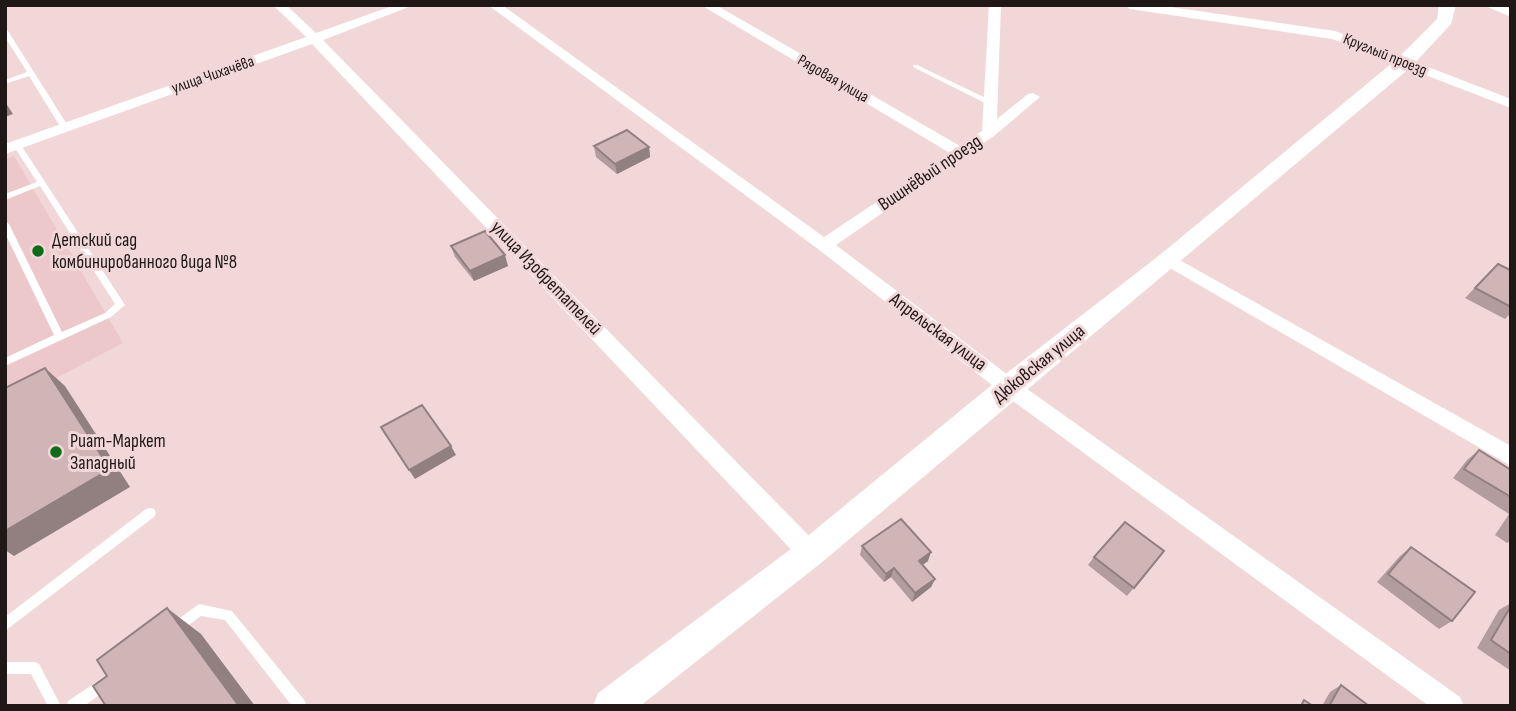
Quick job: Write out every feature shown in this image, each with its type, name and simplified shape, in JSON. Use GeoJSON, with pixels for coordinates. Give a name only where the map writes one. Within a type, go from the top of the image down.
{"type":"FeatureCollection","features":[{"type":"Feature","properties":{"kind":"street","name":"улица Изобретателей"},"geometry":{"type":"LineString","coordinates":[[279,5],[316,40],[810,553]]}},
{"type":"Feature","properties":{"kind":"street","name":"улица Чихачёва"},"geometry":{"type":"LineString","coordinates":[[11,147],[408,5]]}},
{"type":"Feature","properties":{"kind":"street","name":"Апрельская улица"},"geometry":{"type":"LineString","coordinates":[[494,5],[824,245],[1009,387],[1451,706]]}},
{"type":"Feature","properties":{"kind":"street","name":"Рядовая улица"},"geometry":{"type":"LineString","coordinates":[[707,5],[960,152]]}},
{"type":"Feature","properties":{"kind":"street"},"geometry":{"type":"LineString","coordinates":[[989,133],[995,5]]}},
{"type":"Feature","properties":{"kind":"street","name":"Круглый проезд"},"geometry":{"type":"LineString","coordinates":[[1130,5],[1335,35],[1511,104]]}},
{"type":"Feature","properties":{"kind":"street","name":"Дюковская улица"},"geometry":{"type":"LineString","coordinates":[[611,706],[810,553],[1009,387],[1169,260],[1404,62],[1444,20],[1448,5]]}},
{"type":"Feature","properties":{"kind":"street"},"geometry":{"type":"LineString","coordinates":[[1489,5],[1511,13]]}},
{"type":"Feature","properties":{"kind":"street","name":"Вишнёвый проезд"},"geometry":{"type":"LineString","coordinates":[[824,245],[989,133],[1033,97]]}},
{"type":"Feature","properties":{"kind":"street"},"geometry":{"type":"LineString","coordinates":[[1169,260],[1511,457]]}},
{"type":"Feature","properties":{"kind":"lane"},"geometry":{"type":"LineString","coordinates":[[5,31],[64,127]]}},
{"type":"Feature","properties":{"kind":"lane"},"geometry":{"type":"LineString","coordinates":[[915,66],[990,102]]}},
{"type":"Feature","properties":{"kind":"lane"},"geometry":{"type":"LineString","coordinates":[[5,82],[31,73]]}},
{"type":"Feature","properties":{"kind":"lane"},"geometry":{"type":"LineString","coordinates":[[5,362],[108,316],[120,305],[41,183],[11,147]]}},
{"type":"Feature","properties":{"kind":"lane"},"geometry":{"type":"LineString","coordinates":[[5,197],[41,183]]}},
{"type":"Feature","properties":{"kind":"lane"},"geometry":{"type":"LineString","coordinates":[[5,224],[60,337]]}},
{"type":"Feature","properties":{"kind":"lane"},"geometry":{"type":"LineString","coordinates":[[5,625],[150,513]]}},
{"type":"Feature","properties":{"kind":"lane"},"geometry":{"type":"LineString","coordinates":[[168,634],[199,610],[228,615],[300,706]]}},
{"type":"Feature","properties":{"kind":"lane"},"geometry":{"type":"LineString","coordinates":[[5,668],[34,668],[55,706]]}},
{"type":"Feature","properties":{"kind":"lane"},"geometry":{"type":"LineString","coordinates":[[74,706],[115,674]]}},
{"type":"Feature","properties":{"kind":"shaded area","name":"Детский сад комбинированного вида №8"},"geometry":{"type":"Polygon","coordinates":[[[14,156],[123,343],[5,405],[5,159],[14,156]]]}},
{"type":"Feature","properties":{"kind":"building"},"geometry":{"type":"Polygon","coordinates":[[[627,130],[649,147],[615,164],[594,146],[627,130]]]}},
{"type":"Feature","properties":{"kind":"building"},"geometry":{"type":"Polygon","coordinates":[[[485,231],[505,255],[470,271],[451,246],[485,231]]]}},
{"type":"Feature","properties":{"kind":"building"},"geometry":{"type":"Polygon","coordinates":[[[1498,264],[1511,269],[1511,307],[1475,288],[1498,264]]]}},
{"type":"Feature","properties":{"kind":"building","name":"Риат-Маркет Западный"},"geometry":{"type":"Polygon","coordinates":[[[45,368],[110,469],[5,531],[5,388],[45,368]]]}},
{"type":"Feature","properties":{"kind":"building"},"geometry":{"type":"Polygon","coordinates":[[[422,405],[451,446],[409,470],[381,427],[422,405]]]}},
{"type":"Feature","properties":{"kind":"building"},"geometry":{"type":"Polygon","coordinates":[[[1479,450],[1511,470],[1511,497],[1464,469],[1479,450]]]}},
{"type":"Feature","properties":{"kind":"building"},"geometry":{"type":"Polygon","coordinates":[[[901,519],[931,552],[919,561],[935,579],[915,593],[894,568],[886,574],[862,546],[901,519]]]}},
{"type":"Feature","properties":{"kind":"building"},"geometry":{"type":"Polygon","coordinates":[[[1125,522],[1164,551],[1134,588],[1094,557],[1125,522]]]}},
{"type":"Feature","properties":{"kind":"building"},"geometry":{"type":"Polygon","coordinates":[[[1411,547],[1475,592],[1452,621],[1388,574],[1411,547]]]}},
{"type":"Feature","properties":{"kind":"building"},"geometry":{"type":"Polygon","coordinates":[[[1511,606],[1511,654],[1491,640],[1511,606]]]}},
{"type":"Feature","properties":{"kind":"building"},"geometry":{"type":"Polygon","coordinates":[[[167,608],[239,706],[106,706],[93,686],[107,676],[97,660],[167,608]]]}},
{"type":"Feature","properties":{"kind":"building"},"geometry":{"type":"Polygon","coordinates":[[[1341,685],[1369,706],[1329,706],[1341,685]]]}},
{"type":"Feature","properties":{"kind":"building"},"geometry":{"type":"Polygon","coordinates":[[[1304,700],[1313,706],[1301,706],[1304,700]]]}},
{"type":"Feature","properties":{"kind":"place","name":"Детский сад комбинированного вида №8"},"geometry":{"type":"Point","coordinates":[38,251]}},
{"type":"Feature","properties":{"kind":"place","name":"Риат-Маркет Западный"},"geometry":{"type":"Point","coordinates":[56,452]}}]}
